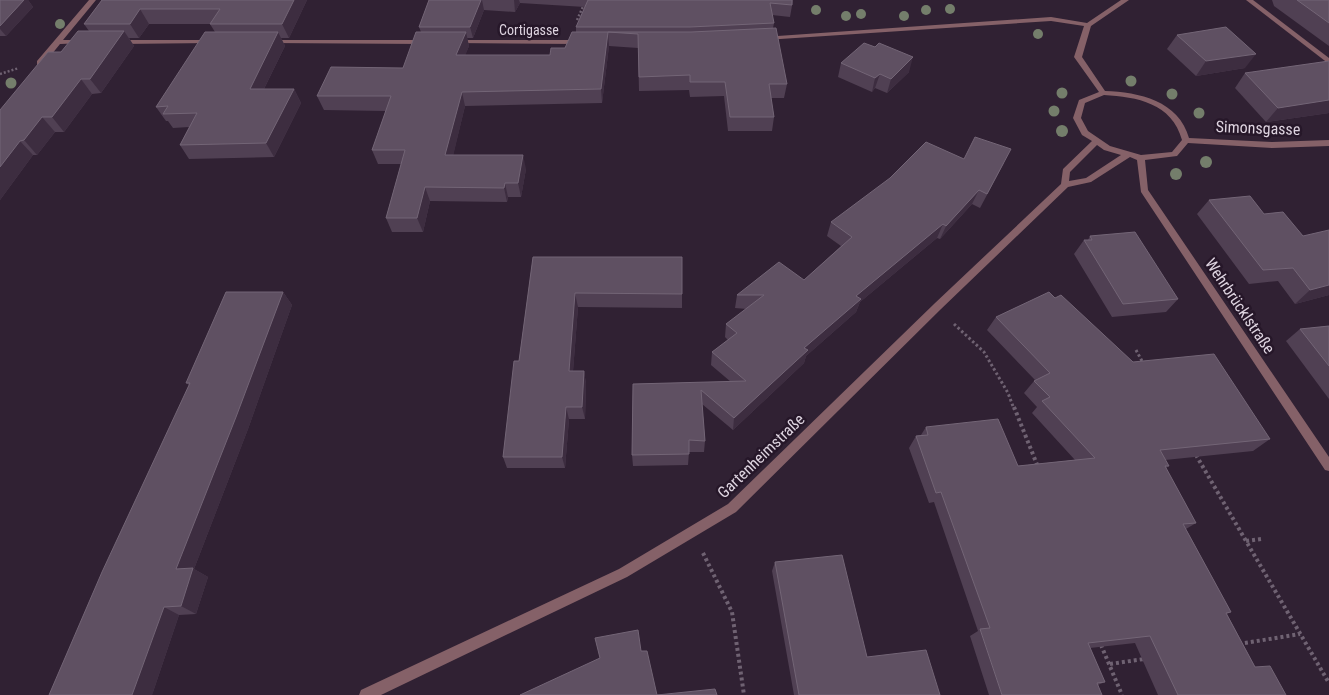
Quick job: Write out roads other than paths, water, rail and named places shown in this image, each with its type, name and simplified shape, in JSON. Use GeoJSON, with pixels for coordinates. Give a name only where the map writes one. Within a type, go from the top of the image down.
{"type":"FeatureCollection","features":[{"type":"Feature","properties":{"kind":"street"},"geometry":{"type":"LineString","coordinates":[[36,69],[93,0]]}},
{"type":"Feature","properties":{"kind":"street"},"geometry":{"type":"LineString","coordinates":[[1103,93],[1078,57],[1088,25],[1126,0]]}},
{"type":"Feature","properties":{"kind":"street"},"geometry":{"type":"LineString","coordinates":[[1249,0],[1329,62]]}},
{"type":"Feature","properties":{"kind":"street"},"geometry":{"type":"LineString","coordinates":[[756,39],[886,29],[1052,20],[1088,25]]}},
{"type":"Feature","properties":{"kind":"street"},"geometry":{"type":"LineString","coordinates":[[58,42],[88,42]]}},
{"type":"Feature","properties":{"kind":"street"},"geometry":{"type":"LineString","coordinates":[[108,42],[217,42]]}},
{"type":"Feature","properties":{"kind":"street"},"geometry":{"type":"LineString","coordinates":[[266,42],[434,42]]}},
{"type":"Feature","properties":{"kind":"street","name":"Cortigasse"},"geometry":{"type":"LineString","coordinates":[[443,42],[587,42]]}},
{"type":"Feature","properties":{"kind":"street"},"geometry":{"type":"LineString","coordinates":[[1103,93],[1122,93],[1143,98],[1170,111],[1185,129],[1186,140],[1174,154],[1141,158],[1107,148],[1085,133],[1077,118],[1082,102],[1103,93]]}},
{"type":"Feature","properties":{"kind":"street","name":"Simonsgasse"},"geometry":{"type":"LineString","coordinates":[[1186,140],[1272,145],[1329,144]]}},
{"type":"Feature","properties":{"kind":"street","name":"Gartenheimstraße"},"geometry":{"type":"LineString","coordinates":[[366,695],[623,573],[732,508],[937,307],[1065,185],[1066,171],[1097,141]]}},
{"type":"Feature","properties":{"kind":"street"},"geometry":{"type":"LineString","coordinates":[[1065,185],[1088,180],[1128,154]]}},
{"type":"Feature","properties":{"kind":"street","name":"Wehrbrücklstraße"},"geometry":{"type":"LineString","coordinates":[[1141,158],[1144,190],[1329,466]]}}]}
